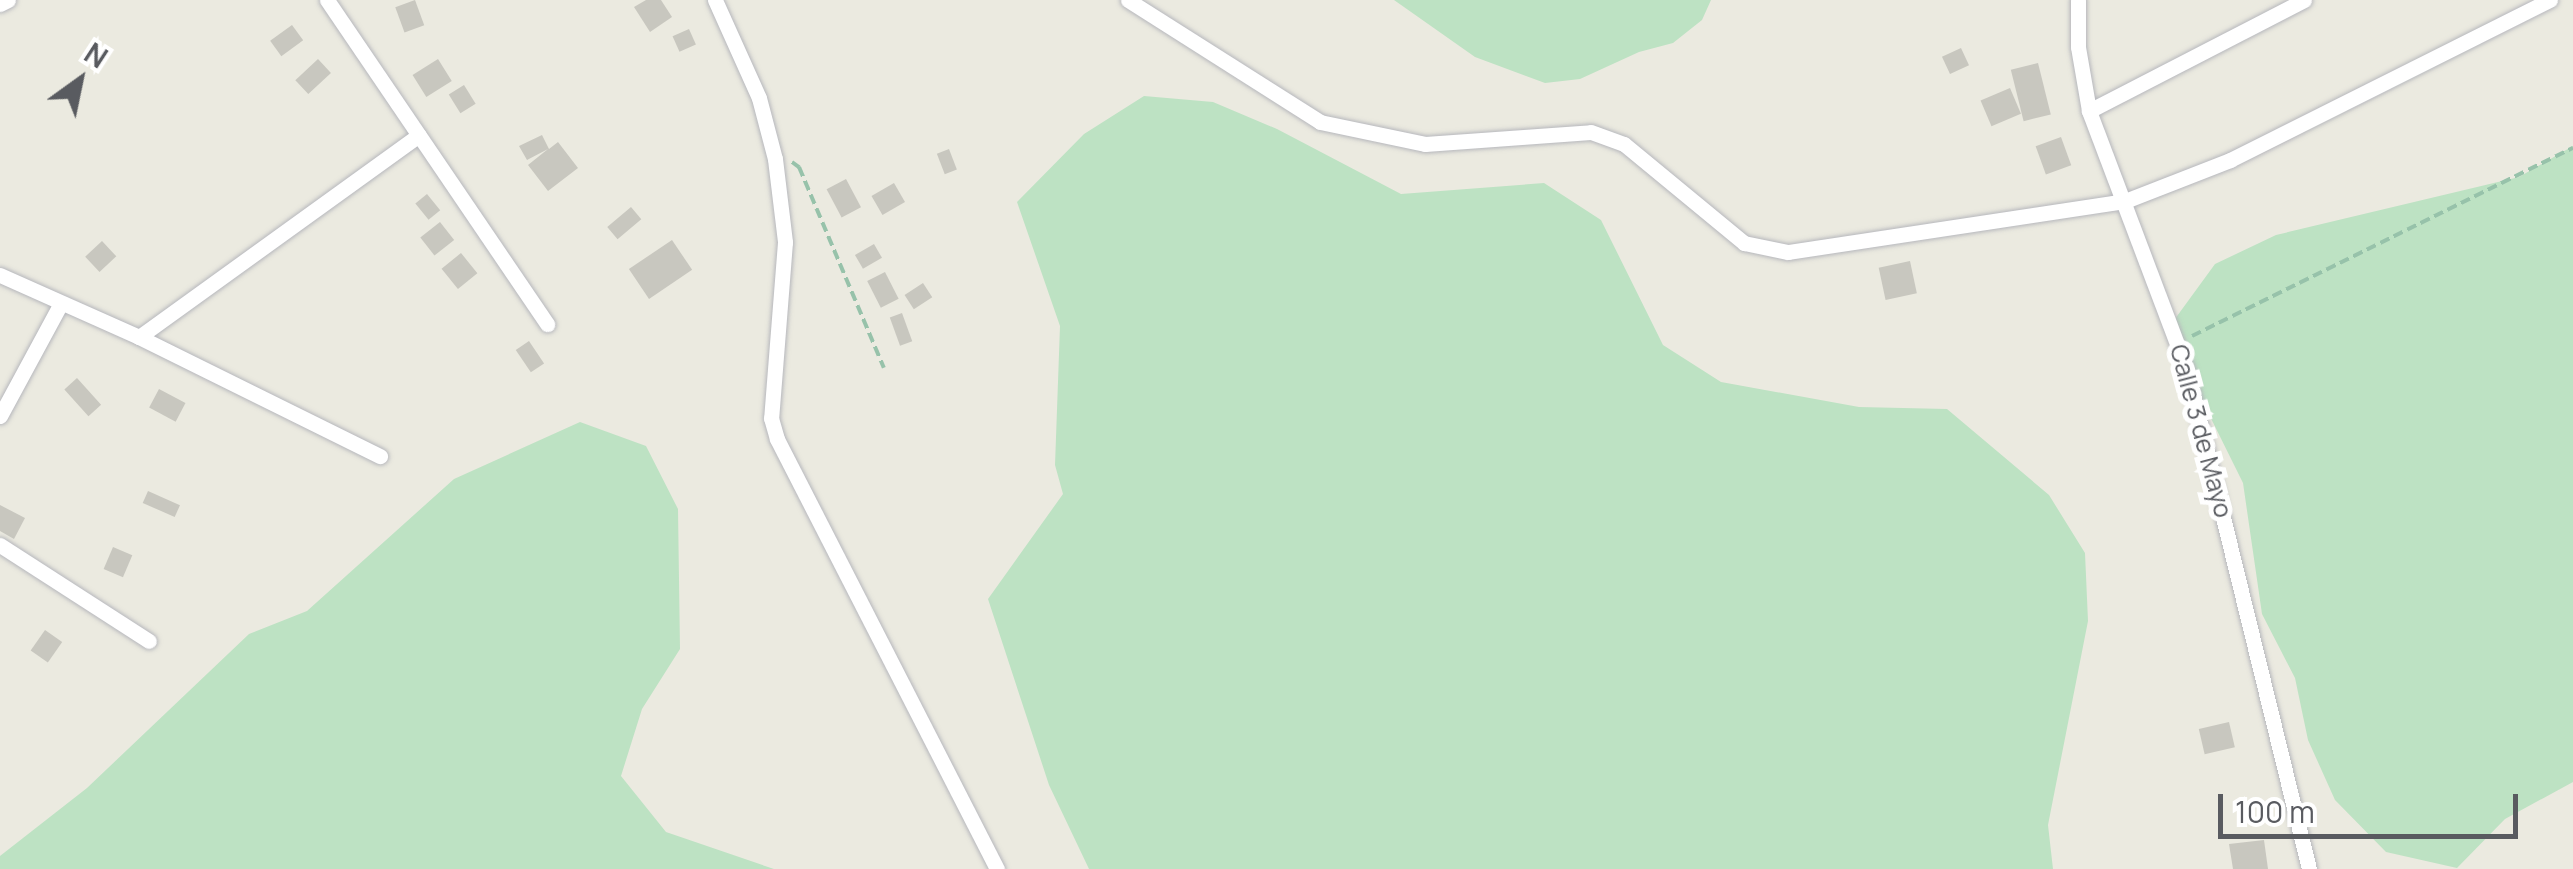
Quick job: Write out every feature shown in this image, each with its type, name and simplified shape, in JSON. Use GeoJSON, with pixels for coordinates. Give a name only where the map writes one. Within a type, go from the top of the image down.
{"type":"FeatureCollection","features":[{"type":"Feature","properties":{"kind":"street"},"geometry":{"type":"LineString","coordinates":[[0,4],[8,0]]}},
{"type":"Feature","properties":{"kind":"street"},"geometry":{"type":"LineString","coordinates":[[327,0],[546,324]]}},
{"type":"Feature","properties":{"kind":"street"},"geometry":{"type":"LineString","coordinates":[[715,0],[759,98],[772,147],[786,242],[771,418],[777,440],[997,869]]}},
{"type":"Feature","properties":{"kind":"street"},"geometry":{"type":"LineString","coordinates":[[1128,0],[1320,122],[1425,144],[1590,132],[1624,144],[1744,243],[1788,252],[2125,201],[2230,160],[2550,0]]}},
{"type":"Feature","properties":{"kind":"street","name":"Calle 3 de Mayo"},"geometry":{"type":"LineString","coordinates":[[2078,0],[2078,47],[2089,111],[2179,343],[2309,869]]}},
{"type":"Feature","properties":{"kind":"street"},"geometry":{"type":"LineString","coordinates":[[2089,111],[2304,0]]}},
{"type":"Feature","properties":{"kind":"street"},"geometry":{"type":"LineString","coordinates":[[139,337],[419,135]]}},
{"type":"Feature","properties":{"kind":"street"},"geometry":{"type":"LineString","coordinates":[[0,275],[139,337],[380,456]]}},
{"type":"Feature","properties":{"kind":"street"},"geometry":{"type":"LineString","coordinates":[[0,416],[62,302]]}},
{"type":"Feature","properties":{"kind":"street"},"geometry":{"type":"LineString","coordinates":[[0,545],[150,641]]}},
{"type":"Feature","properties":{"kind":"path"},"geometry":{"type":"LineString","coordinates":[[772,147],[800,168],[884,368]]}},
{"type":"Feature","properties":{"kind":"path"},"geometry":{"type":"LineString","coordinates":[[2179,343],[2573,148]]}},
{"type":"Feature","properties":{"kind":"green space"},"geometry":{"type":"Polygon","coordinates":[[[1394,0],[1711,0],[1702,20],[1673,43],[1639,52],[1580,79],[1545,83],[1475,57],[1394,0]]]}},
{"type":"Feature","properties":{"kind":"green space"},"geometry":{"type":"Polygon","coordinates":[[[1144,96],[1213,102],[1277,129],[1401,194],[1544,183],[1601,220],[1663,345],[1721,382],[1859,407],[1947,409],[2049,495],[2085,553],[2088,621],[2048,825],[2053,869],[1089,869],[1049,785],[988,599],[1063,494],[1055,465],[1060,326],[1017,202],[1084,134],[1144,96]]]}},
{"type":"Feature","properties":{"kind":"green space"},"geometry":{"type":"Polygon","coordinates":[[[2573,146],[2573,782],[2505,819],[2457,868],[2386,852],[2335,800],[2308,740],[2295,678],[2262,614],[2243,483],[2187,370],[2172,323],[2215,264],[2276,235],[2519,177],[2573,146]]]}},
{"type":"Feature","properties":{"kind":"green space"},"geometry":{"type":"Polygon","coordinates":[[[580,422],[646,446],[678,509],[680,649],[642,709],[621,776],[666,832],[774,869],[0,869],[0,856],[87,788],[249,634],[307,611],[454,479],[580,422]]]}},
{"type":"Feature","properties":{"kind":"building"},"geometry":{"type":"Polygon","coordinates":[[[415,0],[424,25],[405,33],[395,7],[415,0]]]}},
{"type":"Feature","properties":{"kind":"building"},"geometry":{"type":"Polygon","coordinates":[[[646,0],[661,0],[672,17],[650,32],[634,7],[646,0]]]}},
{"type":"Feature","properties":{"kind":"building"},"geometry":{"type":"Polygon","coordinates":[[[292,25],[303,40],[281,56],[270,41],[292,25]]]}},
{"type":"Feature","properties":{"kind":"building"},"geometry":{"type":"Polygon","coordinates":[[[689,29],[696,45],[679,52],[673,36],[689,29]]]}},
{"type":"Feature","properties":{"kind":"building"},"geometry":{"type":"Polygon","coordinates":[[[1961,48],[1969,65],[1950,74],[1942,57],[1961,48]]]}},
{"type":"Feature","properties":{"kind":"building"},"geometry":{"type":"Polygon","coordinates":[[[318,59],[331,73],[308,94],[295,80],[318,59]]]}},
{"type":"Feature","properties":{"kind":"building"},"geometry":{"type":"Polygon","coordinates":[[[438,59],[452,81],[426,97],[413,75],[438,59]]]}},
{"type":"Feature","properties":{"kind":"building"},"geometry":{"type":"Polygon","coordinates":[[[2038,63],[2051,114],[2024,121],[2011,70],[2038,63]]]}},
{"type":"Feature","properties":{"kind":"building"},"geometry":{"type":"Polygon","coordinates":[[[464,85],[476,104],[460,113],[449,95],[464,85]]]}},
{"type":"Feature","properties":{"kind":"building"},"geometry":{"type":"Polygon","coordinates":[[[2010,88],[2021,114],[1991,126],[1981,101],[2010,88]]]}},
{"type":"Feature","properties":{"kind":"building"},"geometry":{"type":"Polygon","coordinates":[[[542,135],[549,149],[558,142],[578,168],[548,191],[528,165],[548,149],[527,160],[519,146],[542,135]]]}},
{"type":"Feature","properties":{"kind":"building"},"geometry":{"type":"Polygon","coordinates":[[[2061,137],[2071,165],[2046,174],[2036,146],[2061,137]]]}},
{"type":"Feature","properties":{"kind":"building"},"geometry":{"type":"Polygon","coordinates":[[[949,149],[957,170],[945,174],[937,154],[949,149]]]}},
{"type":"Feature","properties":{"kind":"building"},"geometry":{"type":"Polygon","coordinates":[[[846,179],[861,207],[842,218],[827,189],[846,179]]]}},
{"type":"Feature","properties":{"kind":"building"},"geometry":{"type":"Polygon","coordinates":[[[894,183],[905,202],[882,215],[871,196],[894,183]]]}},
{"type":"Feature","properties":{"kind":"building"},"geometry":{"type":"Polygon","coordinates":[[[427,194],[440,210],[429,220],[415,203],[427,194]]]}},
{"type":"Feature","properties":{"kind":"building"},"geometry":{"type":"Polygon","coordinates":[[[631,207],[641,219],[618,239],[607,227],[631,207]]]}},
{"type":"Feature","properties":{"kind":"building"},"geometry":{"type":"Polygon","coordinates":[[[440,222],[454,240],[434,256],[420,237],[440,222]]]}},
{"type":"Feature","properties":{"kind":"building"},"geometry":{"type":"Polygon","coordinates":[[[672,240],[692,270],[649,299],[629,269],[672,240]]]}},
{"type":"Feature","properties":{"kind":"building"},"geometry":{"type":"Polygon","coordinates":[[[102,241],[116,256],[100,272],[85,257],[102,241]]]}},
{"type":"Feature","properties":{"kind":"building"},"geometry":{"type":"Polygon","coordinates":[[[874,244],[882,258],[863,269],[855,255],[874,244]]]}},
{"type":"Feature","properties":{"kind":"building"},"geometry":{"type":"Polygon","coordinates":[[[461,253],[477,273],[458,289],[442,269],[461,253]]]}},
{"type":"Feature","properties":{"kind":"building"},"geometry":{"type":"Polygon","coordinates":[[[1910,261],[1917,293],[1886,300],[1879,268],[1910,261]]]}},
{"type":"Feature","properties":{"kind":"building"},"geometry":{"type":"Polygon","coordinates":[[[885,272],[899,299],[881,308],[867,281],[885,272]]]}},
{"type":"Feature","properties":{"kind":"building"},"geometry":{"type":"Polygon","coordinates":[[[923,283],[932,297],[914,309],[905,295],[923,283]]]}},
{"type":"Feature","properties":{"kind":"building"},"geometry":{"type":"Polygon","coordinates":[[[902,313],[912,341],[900,346],[890,317],[902,313]]]}},
{"type":"Feature","properties":{"kind":"building"},"geometry":{"type":"Polygon","coordinates":[[[529,341],[544,363],[531,372],[516,350],[529,341]]]}},
{"type":"Feature","properties":{"kind":"building"},"geometry":{"type":"Polygon","coordinates":[[[77,378],[101,405],[88,416],[64,389],[77,378]]]}},
{"type":"Feature","properties":{"kind":"building"},"geometry":{"type":"Polygon","coordinates":[[[159,389],[185,403],[176,422],[149,408],[159,389]]]}},
{"type":"Feature","properties":{"kind":"building"},"geometry":{"type":"Polygon","coordinates":[[[148,491],[180,505],[175,517],[143,503],[148,491]]]}},
{"type":"Feature","properties":{"kind":"building"},"geometry":{"type":"Polygon","coordinates":[[[0,505],[25,518],[14,539],[0,531],[0,505]]]}},
{"type":"Feature","properties":{"kind":"building"},"geometry":{"type":"Polygon","coordinates":[[[113,547],[132,555],[123,577],[104,569],[113,547]]]}},
{"type":"Feature","properties":{"kind":"building"},"geometry":{"type":"Polygon","coordinates":[[[45,630],[62,642],[48,663],[31,650],[45,630]]]}},
{"type":"Feature","properties":{"kind":"building"},"geometry":{"type":"Polygon","coordinates":[[[2229,722],[2235,747],[2205,754],[2199,729],[2229,722]]]}},
{"type":"Feature","properties":{"kind":"building"},"geometry":{"type":"Polygon","coordinates":[[[2264,840],[2268,869],[2233,869],[2229,844],[2264,840]]]}}]}
